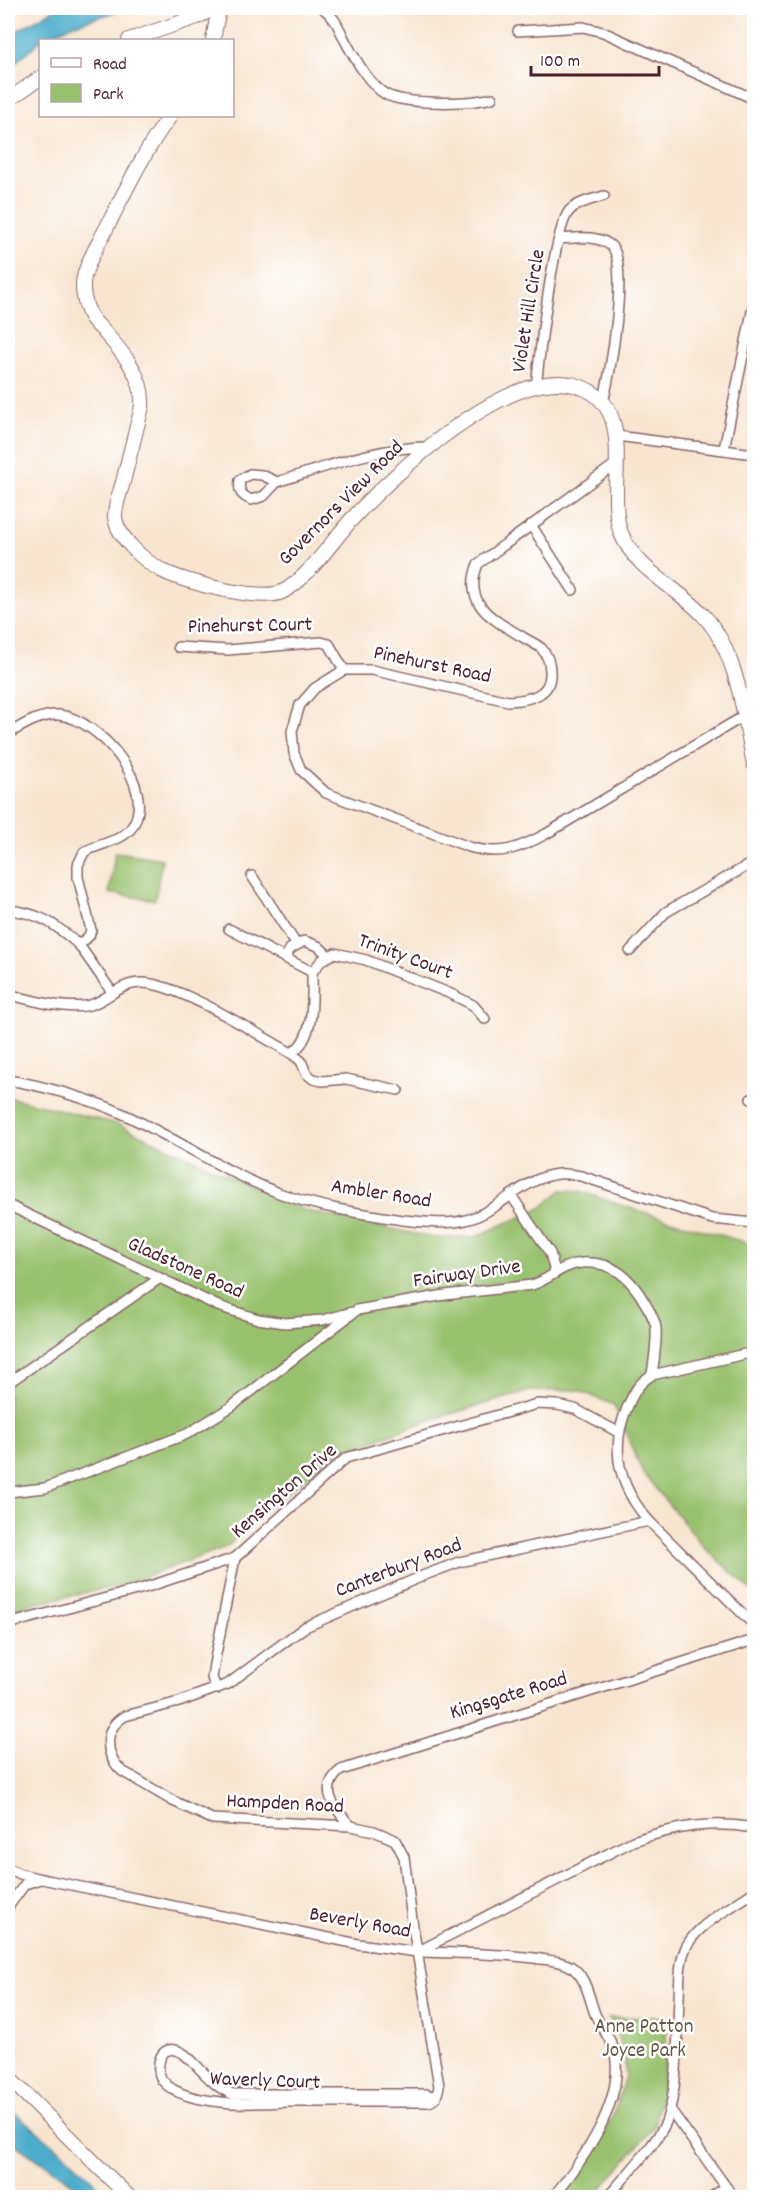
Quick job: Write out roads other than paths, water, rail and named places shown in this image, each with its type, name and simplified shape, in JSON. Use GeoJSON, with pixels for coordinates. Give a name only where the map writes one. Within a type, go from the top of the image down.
{"type":"FeatureCollection","features":[{"type":"Feature","properties":{"kind":"street"},"geometry":{"type":"LineString","coordinates":[[132,39],[198,17],[217,8]]}},
{"type":"Feature","properties":{"kind":"street"},"geometry":{"type":"LineString","coordinates":[[213,39],[217,8]]}},
{"type":"Feature","properties":{"kind":"street"},"geometry":{"type":"LineString","coordinates":[[323,8],[334,17],[347,45],[372,83],[386,94],[395,97],[463,103],[492,98]]}},
{"type":"Feature","properties":{"kind":"street"},"geometry":{"type":"LineString","coordinates":[[518,31],[583,27],[603,32],[754,99]]}},
{"type":"Feature","properties":{"kind":"street"},"geometry":{"type":"LineString","coordinates":[[8,100],[39,79]]}},
{"type":"Feature","properties":{"kind":"street","name":"Governors View Road"},"geometry":{"type":"LineString","coordinates":[[169,117],[123,195],[89,261],[83,279],[84,299],[92,318],[132,367],[143,395],[115,516],[121,534],[134,550],[160,570],[207,586],[240,593],[279,593],[307,573],[356,514],[428,447],[480,410],[507,396],[536,387],[559,384],[578,386],[603,402]]}},
{"type":"Feature","properties":{"kind":"street"},"geometry":{"type":"LineString","coordinates":[[559,239],[568,211],[583,202],[604,196]]}},
{"type":"Feature","properties":{"kind":"street","name":"Violet Hill Circle"},"geometry":{"type":"LineString","coordinates":[[536,387],[542,332],[559,239],[577,237],[597,239],[612,248],[619,261],[619,297],[609,380],[603,402]]}},
{"type":"Feature","properties":{"kind":"street"},"geometry":{"type":"LineString","coordinates":[[724,449],[754,302]]}},
{"type":"Feature","properties":{"kind":"street"},"geometry":{"type":"LineString","coordinates":[[603,402],[617,436],[616,511],[627,546],[663,583],[704,615],[722,639],[732,667],[754,764]]}},
{"type":"Feature","properties":{"kind":"street"},"geometry":{"type":"LineString","coordinates":[[617,436],[754,454]]}},
{"type":"Feature","properties":{"kind":"street"},"geometry":{"type":"LineString","coordinates":[[277,482],[384,450],[428,447]]}},
{"type":"Feature","properties":{"kind":"street","name":"Pinehurst Road"},"geometry":{"type":"LineString","coordinates":[[616,463],[478,564],[473,577],[473,587],[482,610],[542,649],[550,663],[551,680],[543,692],[525,700],[508,701],[372,670],[344,670],[315,688],[300,705],[292,730],[294,753],[301,770],[326,793],[484,851],[505,851],[523,846],[744,716]]}},
{"type":"Feature","properties":{"kind":"street"},"geometry":{"type":"LineString","coordinates":[[531,525],[573,590]]}},
{"type":"Feature","properties":{"kind":"street","name":"Pinehurst Court"},"geometry":{"type":"LineString","coordinates":[[178,647],[228,650],[321,642],[329,644],[344,670]]}},
{"type":"Feature","properties":{"kind":"street"},"geometry":{"type":"LineString","coordinates":[[8,734],[46,716],[59,715],[72,719],[90,728],[116,751],[135,785],[138,796],[137,817],[132,829],[125,835],[84,852],[78,865],[78,878],[91,930],[89,936],[79,945]]}},
{"type":"Feature","properties":{"kind":"street"},"geometry":{"type":"LineString","coordinates":[[630,951],[666,912],[754,861]]}},
{"type":"Feature","properties":{"kind":"street"},"geometry":{"type":"LineString","coordinates":[[252,876],[296,944]]}},
{"type":"Feature","properties":{"kind":"street"},"geometry":{"type":"LineString","coordinates":[[8,910],[40,916],[59,927],[79,945],[112,992]]}},
{"type":"Feature","properties":{"kind":"street"},"geometry":{"type":"LineString","coordinates":[[229,929],[312,972],[312,1006],[307,1031],[298,1049],[291,1053]]}},
{"type":"Feature","properties":{"kind":"street"},"geometry":{"type":"LineString","coordinates":[[285,959],[296,944],[304,941],[311,942],[329,956]]}},
{"type":"Feature","properties":{"kind":"street","name":"Trinity Court"},"geometry":{"type":"LineString","coordinates":[[312,972],[322,960],[335,953],[366,960],[451,994],[473,1005],[485,1019]]}},
{"type":"Feature","properties":{"kind":"street"},"geometry":{"type":"LineString","coordinates":[[8,994],[58,1004],[82,1006],[93,1004],[128,984],[140,983],[164,987],[201,1004],[291,1053],[301,1061],[306,1073],[313,1079],[322,1081],[346,1079],[398,1090]]}},
{"type":"Feature","properties":{"kind":"street","name":"Ambler Road"},"geometry":{"type":"LineString","coordinates":[[8,1080],[84,1099],[120,1113],[242,1176],[303,1201],[403,1220],[445,1223],[467,1220],[485,1212],[537,1179],[560,1173],[581,1176],[712,1219],[754,1223]]}},
{"type":"Feature","properties":{"kind":"street"},"geometry":{"type":"LineString","coordinates":[[511,1195],[550,1253],[555,1272]]}},
{"type":"Feature","properties":{"kind":"street","name":"Gladstone Road"},"geometry":{"type":"LineString","coordinates":[[8,1205],[218,1306],[273,1323],[322,1320],[357,1310]]}},
{"type":"Feature","properties":{"kind":"street","name":"Fairway Drive"},"geometry":{"type":"LineString","coordinates":[[8,1492],[45,1488],[187,1434],[231,1407],[357,1310],[445,1295],[532,1285],[569,1266],[584,1263],[606,1266],[624,1274],[635,1285],[656,1327],[652,1375]]}},
{"type":"Feature","properties":{"kind":"street"},"geometry":{"type":"LineString","coordinates":[[8,1383],[159,1278]]}},
{"type":"Feature","properties":{"kind":"street"},"geometry":{"type":"LineString","coordinates":[[754,1352],[652,1375],[640,1383],[633,1394],[618,1432],[617,1443],[621,1470],[637,1507],[754,1625]]}},
{"type":"Feature","properties":{"kind":"street","name":"Kensington Drive"},"geometry":{"type":"LineString","coordinates":[[8,1624],[144,1588],[235,1558],[346,1458],[537,1404],[575,1409],[618,1432]]}},
{"type":"Feature","properties":{"kind":"street","name":"Canterbury Road"},"geometry":{"type":"LineString","coordinates":[[217,1689],[228,1684],[305,1627],[425,1575],[459,1562],[649,1521]]}},
{"type":"Feature","properties":{"kind":"street"},"geometry":{"type":"LineString","coordinates":[[217,1689],[212,1678],[235,1558]]}},
{"type":"Feature","properties":{"kind":"street","name":"Kingsgate Road"},"geometry":{"type":"LineString","coordinates":[[351,1826],[340,1814],[330,1797],[331,1778],[341,1770],[754,1640]]}},
{"type":"Feature","properties":{"kind":"street","name":"Hampden Road"},"geometry":{"type":"LineString","coordinates":[[217,1689],[117,1720],[110,1732],[107,1744],[116,1765],[135,1780],[212,1819],[351,1826],[374,1831],[396,1840],[404,1857],[439,2084],[436,2097]]}},
{"type":"Feature","properties":{"kind":"street","name":"Beverly Road"},"geometry":{"type":"LineString","coordinates":[[8,1868],[20,1874],[42,1879],[358,1944],[417,1952],[633,1841],[669,1829],[715,1823],[754,1828]]}},
{"type":"Feature","properties":{"kind":"street"},"geometry":{"type":"LineString","coordinates":[[8,1907],[25,1884],[42,1879]]}},
{"type":"Feature","properties":{"kind":"street"},"geometry":{"type":"LineString","coordinates":[[607,2198],[655,2139],[665,2124],[670,2109],[674,2083],[681,1966],[687,1944],[693,1935],[754,1892]]}},
{"type":"Feature","properties":{"kind":"street"},"geometry":{"type":"LineString","coordinates":[[417,1952],[502,1954],[547,1960],[570,1966],[584,1982],[596,2016],[613,2048],[617,2076],[610,2103],[593,2138],[552,2198]]}},
{"type":"Feature","properties":{"kind":"street","name":"Waverly Court"},"geometry":{"type":"LineString","coordinates":[[170,2050],[177,2050],[218,2087],[233,2094],[426,2094],[436,2097],[428,2102],[220,2102],[178,2092],[164,2082],[160,2076],[159,2066],[163,2054],[170,2050]]}},
{"type":"Feature","properties":{"kind":"street"},"geometry":{"type":"LineString","coordinates":[[8,2077],[130,2198]]}},
{"type":"Feature","properties":{"kind":"street"},"geometry":{"type":"LineString","coordinates":[[670,2109],[734,2198]]}},
{"type":"Feature","properties":{"kind":"street"},"geometry":{"type":"LineString","coordinates":[[710,2198],[726,2187]]}},
{"type":"Feature","properties":{"kind":"water"},"geometry":{"type":"Polygon","coordinates":[[[57,8],[129,8],[72,25],[39,39],[39,42],[8,69],[8,36],[57,8]]]}},
{"type":"Feature","properties":{"kind":"water"},"geometry":{"type":"Polygon","coordinates":[[[8,2107],[66,2155],[110,2197],[85,2197],[70,2181],[17,2146],[8,2138],[8,2107]]]}},
{"type":"Feature","properties":{"kind":"park label","name":"Anne Patton Joyce Park"},"geometry":{"type":"Point","coordinates":[644,2040]}}]}
